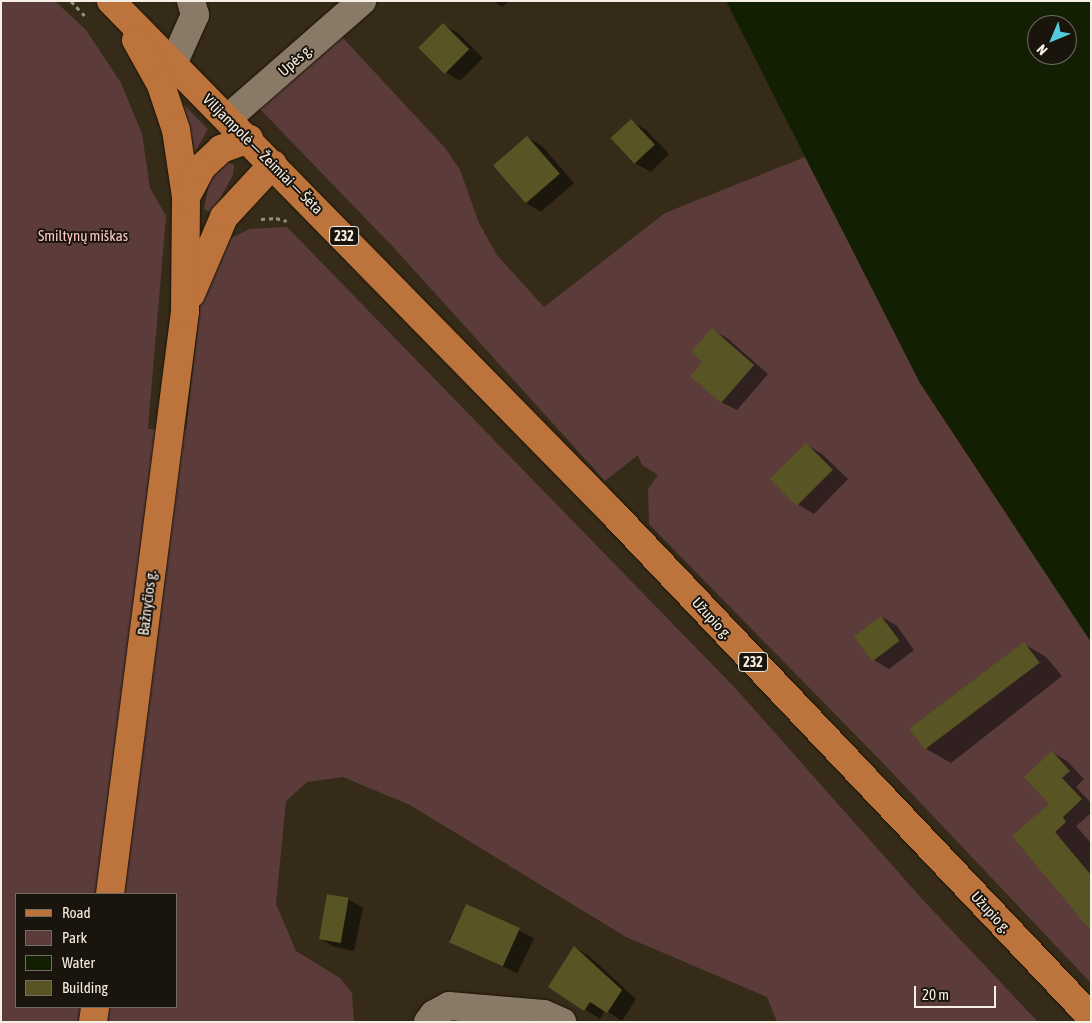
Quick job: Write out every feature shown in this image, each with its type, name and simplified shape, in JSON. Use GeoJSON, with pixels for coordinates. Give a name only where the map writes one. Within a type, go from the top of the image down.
{"type":"FeatureCollection","features":[{"type":"Feature","properties":{"kind":"main road","name":"Vilijampolė — Žeimiai — Šėta"},"geometry":{"type":"LineString","coordinates":[[111,1],[414,308]]}},
{"type":"Feature","properties":{"kind":"main road"},"geometry":{"type":"LineString","coordinates":[[111,1],[161,85],[176,130],[186,197]]}},
{"type":"Feature","properties":{"kind":"main road","name":"Bažnyčios g."},"geometry":{"type":"LineString","coordinates":[[110,893],[185,312],[186,197],[202,167],[221,149],[249,139]]}},
{"type":"Feature","properties":{"kind":"main road","name":"Bažnyčios g."},"geometry":{"type":"LineString","coordinates":[[185,312],[202,264],[221,224],[243,193],[273,164]]}},
{"type":"Feature","properties":{"kind":"main road","name":"Užupio g."},"geometry":{"type":"LineString","coordinates":[[414,308],[613,513],[1091,1017]]}},
{"type":"Feature","properties":{"kind":"main road"},"geometry":{"type":"LineString","coordinates":[[93,1022],[95,1008]]}},
{"type":"Feature","properties":{"kind":"street"},"geometry":{"type":"LineString","coordinates":[[173,64],[196,15],[191,1]]}},
{"type":"Feature","properties":{"kind":"street","name":"Upės g."},"geometry":{"type":"LineString","coordinates":[[228,118],[362,1]]}},
{"type":"Feature","properties":{"kind":"street"},"geometry":{"type":"LineString","coordinates":[[428,1022],[434,1014],[449,1006],[544,1014],[562,1022]]}},
{"type":"Feature","properties":{"kind":"path"},"geometry":{"type":"LineString","coordinates":[[221,224],[244,227],[260,219],[276,218],[291,223]]}},
{"type":"Feature","properties":{"kind":"green space","name":"Smiltynų miškas"},"geometry":{"type":"Polygon","coordinates":[[[1,1],[55,1],[86,30],[121,83],[142,134],[150,188],[166,216],[148,429],[186,429],[202,292],[229,239],[250,229],[287,227],[737,690],[923,900],[1038,1022],[777,1022],[767,997],[626,937],[410,805],[343,777],[307,782],[286,801],[276,904],[296,951],[340,978],[352,993],[354,1022],[1,1022],[1,1]]]}},
{"type":"Feature","properties":{"kind":"green space"},"geometry":{"type":"Polygon","coordinates":[[[342,37],[446,149],[460,170],[479,223],[497,255],[544,307],[665,213],[805,157],[920,383],[1091,642],[1091,983],[880,760],[649,524],[648,489],[658,475],[642,465],[638,455],[605,481],[395,249],[259,108],[342,37]]]}},
{"type":"Feature","properties":{"kind":"green space"},"geometry":{"type":"Polygon","coordinates":[[[183,104],[208,129],[194,154],[193,142],[183,104]]]}},
{"type":"Feature","properties":{"kind":"green space"},"geometry":{"type":"Polygon","coordinates":[[[226,161],[234,165],[233,175],[212,213],[204,209],[208,189],[213,175],[226,161]]]}},
{"type":"Feature","properties":{"kind":"water"},"geometry":{"type":"Polygon","coordinates":[[[726,1],[1091,1],[1091,642],[920,383],[726,1]]]}},
{"type":"Feature","properties":{"kind":"building"},"geometry":{"type":"Polygon","coordinates":[[[443,23],[469,49],[444,74],[418,48],[443,23]]]}},
{"type":"Feature","properties":{"kind":"building"},"geometry":{"type":"Polygon","coordinates":[[[631,119],[655,145],[634,164],[611,138],[631,119]]]}},
{"type":"Feature","properties":{"kind":"building"},"geometry":{"type":"Polygon","coordinates":[[[527,136],[560,174],[526,203],[493,166],[527,136]]]}},
{"type":"Feature","properties":{"kind":"building"},"geometry":{"type":"Polygon","coordinates":[[[712,328],[754,365],[721,403],[690,376],[702,362],[691,352],[712,328]]]}},
{"type":"Feature","properties":{"kind":"building"},"geometry":{"type":"Polygon","coordinates":[[[806,443],[833,470],[797,506],[770,479],[806,443]]]}},
{"type":"Feature","properties":{"kind":"building"},"geometry":{"type":"Polygon","coordinates":[[[881,616],[900,641],[873,661],[854,636],[881,616]]]}},
{"type":"Feature","properties":{"kind":"building"},"geometry":{"type":"Polygon","coordinates":[[[1024,642],[1040,663],[925,749],[909,729],[1024,642]]]}},
{"type":"Feature","properties":{"kind":"building"},"geometry":{"type":"Polygon","coordinates":[[[1052,751],[1070,771],[1062,778],[1082,799],[1063,817],[1066,822],[1055,832],[1091,875],[1091,931],[1012,836],[1049,804],[1024,777],[1052,751]]]}},
{"type":"Feature","properties":{"kind":"building"},"geometry":{"type":"Polygon","coordinates":[[[327,894],[349,898],[341,943],[319,939],[327,894]]]}},
{"type":"Feature","properties":{"kind":"building"},"geometry":{"type":"Polygon","coordinates":[[[466,904],[520,928],[503,966],[449,942],[466,904]]]}},
{"type":"Feature","properties":{"kind":"building"},"geometry":{"type":"Polygon","coordinates":[[[574,946],[622,990],[607,1013],[590,1002],[584,1011],[548,987],[574,946]]]}}]}
